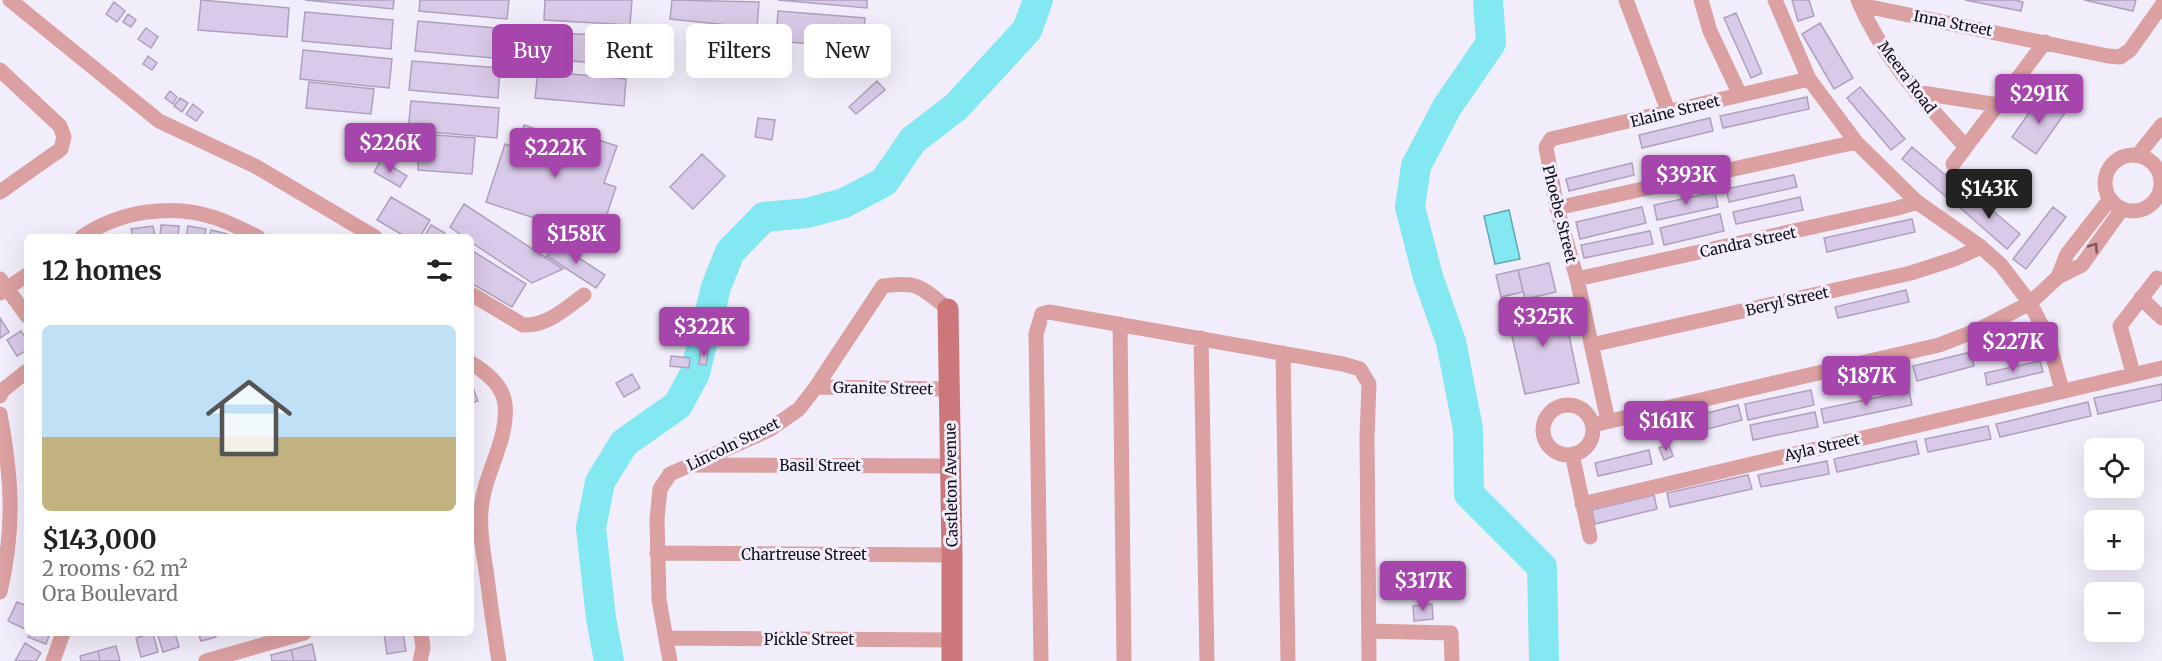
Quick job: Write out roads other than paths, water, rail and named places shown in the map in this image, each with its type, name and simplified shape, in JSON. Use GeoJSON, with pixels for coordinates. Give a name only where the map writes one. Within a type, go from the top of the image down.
{"type":"FeatureCollection","features":[{"type":"Feature","properties":{"kind":"street"},"geometry":{"type":"LineString","coordinates":[[10,0],[159,122],[255,166],[370,234]]}},
{"type":"Feature","properties":{"kind":"street"},"geometry":{"type":"LineString","coordinates":[[1626,0],[1669,113]]}},
{"type":"Feature","properties":{"kind":"street"},"geometry":{"type":"LineString","coordinates":[[1701,0],[1710,31],[1740,95]]}},
{"type":"Feature","properties":{"kind":"street"},"geometry":{"type":"LineString","coordinates":[[1775,0],[1809,79],[1856,141],[1917,202],[1981,247],[2001,265],[2030,303],[2048,338],[2062,390]]}},
{"type":"Feature","properties":{"kind":"street","name":"Inna Street"},"geometry":{"type":"LineString","coordinates":[[1859,2],[2120,57],[2130,50],[2162,5]]}},
{"type":"Feature","properties":{"kind":"street","name":"Meera Road"},"geometry":{"type":"LineString","coordinates":[[1859,2],[1885,51],[1916,92],[1966,147]]}},
{"type":"Feature","properties":{"kind":"street"},"geometry":{"type":"LineString","coordinates":[[1953,164],[2045,42]]}},
{"type":"Feature","properties":{"kind":"street"},"geometry":{"type":"LineString","coordinates":[[0,70],[60,126],[64,138],[61,149],[0,192]]}},
{"type":"Feature","properties":{"kind":"street","name":"Elaine Street"},"geometry":{"type":"LineString","coordinates":[[1545,147],[1551,139],[1809,79]]}},
{"type":"Feature","properties":{"kind":"street"},"geometry":{"type":"LineString","coordinates":[[1916,92],[1998,105]]}},
{"type":"Feature","properties":{"kind":"street"},"geometry":{"type":"LineString","coordinates":[[2138,155],[2162,125]]}},
{"type":"Feature","properties":{"kind":"street"},"geometry":{"type":"LineString","coordinates":[[1557,208],[1856,141]]}},
{"type":"Feature","properties":{"kind":"street","name":"Phoebe Street"},"geometry":{"type":"LineString","coordinates":[[1545,147],[1557,208],[1577,279],[1591,345],[1600,423]]}},
{"type":"Feature","properties":{"kind":"street"},"geometry":{"type":"LineString","coordinates":[[2138,155],[2159,165],[2162,180],[2157,209],[2137,211],[2116,204],[2106,190],[2105,181],[2112,164],[2120,158],[2138,155]]}},
{"type":"Feature","properties":{"kind":"street","name":"Candra Street"},"geometry":{"type":"LineString","coordinates":[[1577,279],[1917,202]]}},
{"type":"Feature","properties":{"kind":"street"},"geometry":{"type":"LineString","coordinates":[[1600,423],[1572,405],[1557,408],[1551,412],[1544,426],[1546,441],[1557,452],[1572,454],[1586,447],[1600,423],[1939,345],[1978,330],[2030,303],[2058,277],[2067,254],[2116,204]]}},
{"type":"Feature","properties":{"kind":"street"},"geometry":{"type":"LineString","coordinates":[[88,234],[127,216],[163,210],[184,211],[214,217],[251,234]]}},
{"type":"Feature","properties":{"kind":"street","name":"Beryl Street"},"geometry":{"type":"LineString","coordinates":[[1591,345],[1911,273],[1957,258],[1981,247]]}},
{"type":"Feature","properties":{"kind":"street"},"geometry":{"type":"LineString","coordinates":[[24,276],[2,287],[24,313]]}},
{"type":"Feature","properties":{"kind":"street"},"geometry":{"type":"LineString","coordinates":[[2133,373],[2120,326],[2157,278]]}},
{"type":"Feature","properties":{"kind":"street","name":"Lincoln Street"},"geometry":{"type":"LineString","coordinates":[[670,661],[659,600],[657,519],[660,489],[670,474],[769,430],[799,409],[883,286],[901,284],[921,287],[948,309]]}},
{"type":"Feature","properties":{"kind":"street"},"geometry":{"type":"LineString","coordinates":[[474,296],[528,326],[544,322],[584,296]]}},
{"type":"Feature","properties":{"kind":"street"},"geometry":{"type":"LineString","coordinates":[[2141,298],[2162,318]]}},
{"type":"Feature","properties":{"kind":"street","name":"Castleton Avenue"},"geometry":{"type":"LineString","coordinates":[[948,309],[952,650]]}},
{"type":"Feature","properties":{"kind":"street"},"geometry":{"type":"LineString","coordinates":[[1041,661],[1037,325],[1042,314],[1049,312],[1283,353],[1360,369],[1369,384],[1367,436],[1370,661]]}},
{"type":"Feature","properties":{"kind":"street"},"geometry":{"type":"LineString","coordinates":[[1120,324],[1124,661]]}},
{"type":"Feature","properties":{"kind":"street"},"geometry":{"type":"LineString","coordinates":[[1201,338],[1208,661]]}},
{"type":"Feature","properties":{"kind":"street"},"geometry":{"type":"LineString","coordinates":[[1283,353],[1288,661]]}},
{"type":"Feature","properties":{"kind":"street"},"geometry":{"type":"LineString","coordinates":[[474,365],[496,383],[505,401],[505,418],[498,450],[484,492],[481,510],[483,549],[499,661]]}},
{"type":"Feature","properties":{"kind":"street","name":"Ayla Street"},"geometry":{"type":"LineString","coordinates":[[1582,504],[2162,368]]}},
{"type":"Feature","properties":{"kind":"street"},"geometry":{"type":"LineString","coordinates":[[0,396],[3,390],[24,373]]}},
{"type":"Feature","properties":{"kind":"street","name":"Granite Street"},"geometry":{"type":"LineString","coordinates":[[816,387],[949,389]]}},
{"type":"Feature","properties":{"kind":"street"},"geometry":{"type":"LineString","coordinates":[[0,414],[11,478],[11,522],[7,561],[0,592]]}},
{"type":"Feature","properties":{"kind":"street"},"geometry":{"type":"LineString","coordinates":[[1572,454],[1590,537]]}},
{"type":"Feature","properties":{"kind":"street","name":"Basil Street"},"geometry":{"type":"LineString","coordinates":[[690,465],[951,466]]}},
{"type":"Feature","properties":{"kind":"street","name":"Chartreuse Street"},"geometry":{"type":"LineString","coordinates":[[657,553],[952,555]]}},
{"type":"Feature","properties":{"kind":"street"},"geometry":{"type":"LineString","coordinates":[[1369,631],[1451,633],[1452,661]]}},
{"type":"Feature","properties":{"kind":"street"},"geometry":{"type":"LineString","coordinates":[[53,661],[62,636]]}},
{"type":"Feature","properties":{"kind":"street"},"geometry":{"type":"LineString","coordinates":[[206,661],[294,636]]}},
{"type":"Feature","properties":{"kind":"street"},"geometry":{"type":"LineString","coordinates":[[420,661],[423,648],[421,636]]}},
{"type":"Feature","properties":{"kind":"street","name":"Pickle Street"},"geometry":{"type":"LineString","coordinates":[[666,638],[952,650]]}},
{"type":"Feature","properties":{"kind":"water"},"geometry":{"type":"Polygon","coordinates":[[[1509,210],[1520,259],[1495,264],[1484,216],[1509,210]]]}},
{"type":"Feature","properties":{"kind":"waterway"},"geometry":{"type":"LineString","coordinates":[[609,661],[601,618],[591,528],[600,482],[624,443],[678,405],[695,373],[716,287],[730,252],[764,217],[807,213],[844,203],[884,182],[913,140],[956,107],[1027,30],[1038,0]]}},
{"type":"Feature","properties":{"kind":"waterway"},"geometry":{"type":"LineString","coordinates":[[1488,0],[1491,43],[1447,107],[1416,166],[1410,207],[1428,277],[1451,342],[1468,429],[1469,494],[1542,567],[1544,661]]}}]}
